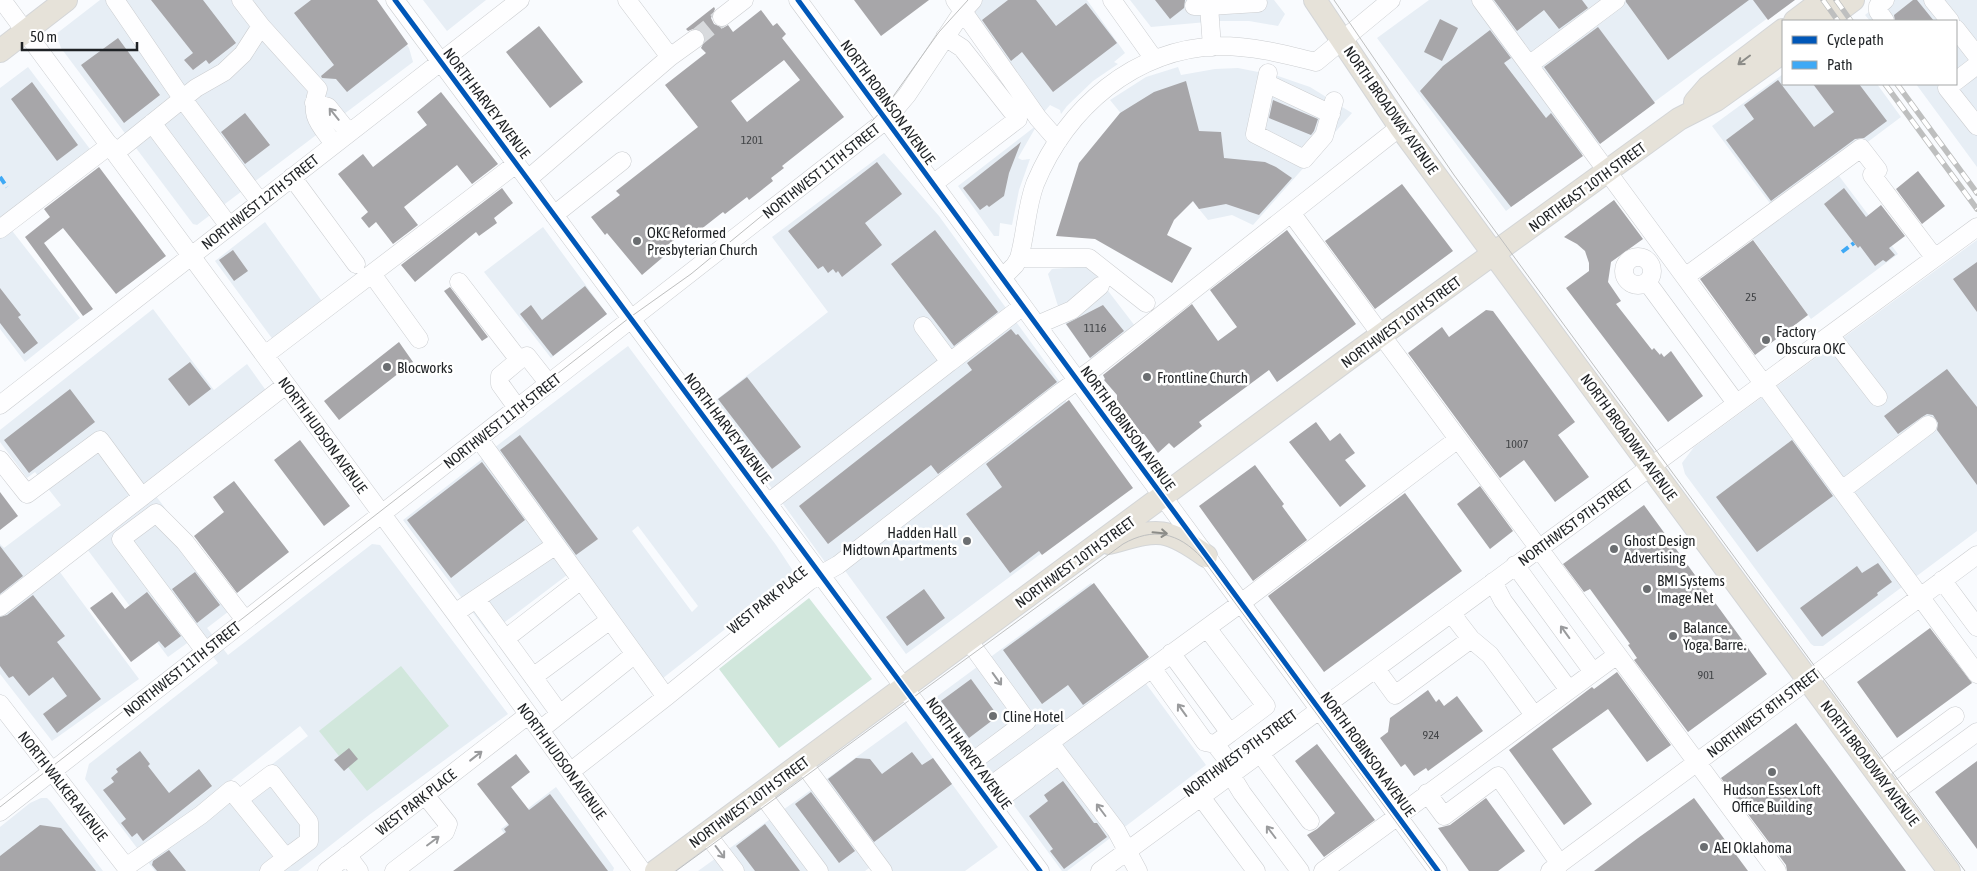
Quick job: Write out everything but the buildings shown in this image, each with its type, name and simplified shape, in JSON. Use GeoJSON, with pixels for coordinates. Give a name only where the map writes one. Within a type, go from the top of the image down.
{"type":"FeatureCollection","features":[{"type":"Feature","properties":{"kind":"main road"},"geometry":{"type":"LineString","coordinates":[[0,51],[66,0]]}},
{"type":"Feature","properties":{"kind":"main road","name":"NORTH BROADWAY AVENUE"},"geometry":{"type":"LineString","coordinates":[[1314,0],[1400,127],[1949,871]]}},
{"type":"Feature","properties":{"kind":"main road"},"geometry":{"type":"LineString","coordinates":[[1796,20],[1823,0]]}},
{"type":"Feature","properties":{"kind":"main road"},"geometry":{"type":"LineString","coordinates":[[1826,20],[1853,0]]}},
{"type":"Feature","properties":{"kind":"main road","name":"NORTHEAST 10TH STREET"},"geometry":{"type":"LineString","coordinates":[[1679,119],[1708,88],[1782,31]]}},
{"type":"Feature","properties":{"kind":"main road","name":"NORTHEAST 10TH STREET"},"geometry":{"type":"LineString","coordinates":[[1495,254],[1679,119],[1716,100],[1782,53]]}},
{"type":"Feature","properties":{"kind":"main road","name":"NORTHWEST 10TH STREET"},"geometry":{"type":"LineString","coordinates":[[656,871],[1495,254]]}},
{"type":"Feature","properties":{"kind":"main road"},"geometry":{"type":"LineString","coordinates":[[1096,547],[1141,534],[1162,533],[1184,540],[1206,556]]}},
{"type":"Feature","properties":{"kind":"street","name":"NORTH HUDSON AVENUE"},"geometry":{"type":"LineString","coordinates":[[2,0],[642,871]]}},
{"type":"Feature","properties":{"kind":"street"},"geometry":{"type":"LineString","coordinates":[[115,0],[182,98],[260,202]]}},
{"type":"Feature","properties":{"kind":"street"},"geometry":{"type":"LineString","coordinates":[[241,0],[261,26],[318,89],[314,102],[315,118],[334,144]]}},
{"type":"Feature","properties":{"kind":"street","name":"NORTH HARVEY AVENUE"},"geometry":{"type":"LineString","coordinates":[[395,0],[1040,871]]}},
{"type":"Feature","properties":{"kind":"street","name":"NORTHWEST 12TH STREET"},"geometry":{"type":"LineString","coordinates":[[0,405],[520,0]]}},
{"type":"Feature","properties":{"kind":"street"},"geometry":{"type":"LineString","coordinates":[[627,0],[670,57]]}},
{"type":"Feature","properties":{"kind":"street"},"geometry":{"type":"LineString","coordinates":[[722,17],[744,0]]}},
{"type":"Feature","properties":{"kind":"street","name":"NORTH ROBINSON AVENUE"},"geometry":{"type":"LineString","coordinates":[[798,0],[1438,871]]}},
{"type":"Feature","properties":{"kind":"street"},"geometry":{"type":"LineString","coordinates":[[1112,0],[1154,60]]}},
{"type":"Feature","properties":{"kind":"street"},"geometry":{"type":"LineString","coordinates":[[1212,47],[1202,6],[1233,2],[1258,2],[1256,0]]}},
{"type":"Feature","properties":{"kind":"street"},"geometry":{"type":"LineString","coordinates":[[1002,278],[1019,258],[1030,199],[1035,185],[1058,141],[1079,114],[1112,82],[1128,71],[1154,60],[1200,48],[1264,49],[1316,62],[1392,0]]}},
{"type":"Feature","properties":{"kind":"street"},"geometry":{"type":"LineString","coordinates":[[1481,0],[1977,674]]}},
{"type":"Feature","properties":{"kind":"street"},"geometry":{"type":"LineString","coordinates":[[1529,65],[1616,0]]}},
{"type":"Feature","properties":{"kind":"street"},"geometry":{"type":"LineString","coordinates":[[1884,20],[1878,11],[1878,6],[1885,0]]}},
{"type":"Feature","properties":{"kind":"street"},"geometry":{"type":"LineString","coordinates":[[1933,0],[1949,20]]}},
{"type":"Feature","properties":{"kind":"street"},"geometry":{"type":"LineString","coordinates":[[964,4],[977,31],[1038,118],[1058,141]]}},
{"type":"Feature","properties":{"kind":"street","name":"NORTHWEST 11TH STREET"},"geometry":{"type":"LineString","coordinates":[[0,812],[886,120],[907,95],[964,4]]}},
{"type":"Feature","properties":{"kind":"street"},"geometry":{"type":"LineString","coordinates":[[0,229],[112,149],[152,123],[196,88],[224,72],[243,54],[261,26]]}},
{"type":"Feature","properties":{"kind":"street"},"geometry":{"type":"LineString","coordinates":[[1957,30],[1977,56]]}},
{"type":"Feature","properties":{"kind":"street"},"geometry":{"type":"LineString","coordinates":[[962,48],[977,31]]}},
{"type":"Feature","properties":{"kind":"street"},"geometry":{"type":"LineString","coordinates":[[945,37],[962,48],[1018,119]]}},
{"type":"Feature","properties":{"kind":"street"},"geometry":{"type":"LineString","coordinates":[[528,179],[670,57],[694,39]]}},
{"type":"Feature","properties":{"kind":"street"},"geometry":{"type":"LineString","coordinates":[[1957,79],[1977,65]]}},
{"type":"Feature","properties":{"kind":"street"},"geometry":{"type":"LineString","coordinates":[[1267,78],[1333,107],[1324,136],[1304,159],[1255,134],[1267,78]]}},
{"type":"Feature","properties":{"kind":"street"},"geometry":{"type":"LineString","coordinates":[[1951,85],[1977,126]]}},
{"type":"Feature","properties":{"kind":"street"},"geometry":{"type":"LineString","coordinates":[[314,102],[328,107],[349,133]]}},
{"type":"Feature","properties":{"kind":"street"},"geometry":{"type":"LineString","coordinates":[[933,184],[1018,119],[1038,118]]}},
{"type":"Feature","properties":{"kind":"street"},"geometry":{"type":"LineString","coordinates":[[152,123],[229,226]]}},
{"type":"Feature","properties":{"kind":"street","name":"WEST PARK PLACE"},"geometry":{"type":"LineString","coordinates":[[570,772],[809,581],[838,565],[1077,380],[1229,254],[1292,214],[1400,127]]}},
{"type":"Feature","properties":{"kind":"street"},"geometry":{"type":"LineString","coordinates":[[1685,277],[1861,148],[1878,170],[1872,175],[1934,257]]}},
{"type":"Feature","properties":{"kind":"street"},"geometry":{"type":"LineString","coordinates":[[554,215],[622,161]]}},
{"type":"Feature","properties":{"kind":"street"},"geometry":{"type":"LineString","coordinates":[[265,356],[516,164]]}},
{"type":"Feature","properties":{"kind":"street"},"geometry":{"type":"LineString","coordinates":[[292,177],[356,264]]}},
{"type":"Feature","properties":{"kind":"street"},"geometry":{"type":"LineString","coordinates":[[1292,214],[1774,870]]}},
{"type":"Feature","properties":{"kind":"street","name":"NORTHWEST 9TH STREET"},"geometry":{"type":"LineString","coordinates":[[1100,871],[1977,227]]}},
{"type":"Feature","properties":{"kind":"street"},"geometry":{"type":"LineString","coordinates":[[1650,264],[1666,252]]}},
{"type":"Feature","properties":{"kind":"street"},"geometry":{"type":"LineString","coordinates":[[1019,258],[1089,258],[1146,303]]}},
{"type":"Feature","properties":{"kind":"street"},"geometry":{"type":"LineString","coordinates":[[1633,258],[1643,258],[1650,264],[1652,272],[1647,282],[1638,285],[1629,282],[1626,278],[1625,269],[1633,258]]}},
{"type":"Feature","properties":{"kind":"street"},"geometry":{"type":"LineString","coordinates":[[372,274],[419,339]]}},
{"type":"Feature","properties":{"kind":"street"},"geometry":{"type":"LineString","coordinates":[[459,282],[519,360]]}},
{"type":"Feature","properties":{"kind":"street"},"geometry":{"type":"LineString","coordinates":[[1647,282],[1736,403]]}},
{"type":"Feature","properties":{"kind":"street"},"geometry":{"type":"LineString","coordinates":[[1037,325],[1072,310],[1100,286]]}},
{"type":"Feature","properties":{"kind":"street"},"geometry":{"type":"LineString","coordinates":[[768,503],[1023,306]]}},
{"type":"Feature","properties":{"kind":"street"},"geometry":{"type":"LineString","coordinates":[[923,326],[950,362]]}},
{"type":"Feature","properties":{"kind":"street"},"geometry":{"type":"LineString","coordinates":[[1830,335],[1878,397]]}},
{"type":"Feature","properties":{"kind":"street"},"geometry":{"type":"LineString","coordinates":[[518,409],[500,384],[500,376],[519,360],[527,356],[549,384]]}},
{"type":"Feature","properties":{"kind":"street"},"geometry":{"type":"LineString","coordinates":[[0,608],[286,385]]}},
{"type":"Feature","properties":{"kind":"street"},"geometry":{"type":"LineString","coordinates":[[1842,490],[1928,425]]}},
{"type":"Feature","properties":{"kind":"street"},"geometry":{"type":"LineString","coordinates":[[479,439],[666,697]]}},
{"type":"Feature","properties":{"kind":"street"},"geometry":{"type":"LineString","coordinates":[[987,799],[1055,749],[1152,668],[1458,439]]}},
{"type":"Feature","properties":{"kind":"street"},"geometry":{"type":"LineString","coordinates":[[0,460],[27,494],[100,440],[142,497]]}},
{"type":"Feature","properties":{"kind":"street"},"geometry":{"type":"LineString","coordinates":[[205,651],[122,539],[156,513],[185,542],[245,620]]}},
{"type":"Feature","properties":{"kind":"street"},"geometry":{"type":"LineString","coordinates":[[455,614],[468,603],[478,600],[556,545]]}},
{"type":"Feature","properties":{"kind":"street","name":"NORTHWEST 8TH STREET"},"geometry":{"type":"LineString","coordinates":[[1555,867],[1977,555]]}},
{"type":"Feature","properties":{"kind":"street"},"geometry":{"type":"LineString","coordinates":[[1515,565],[1593,672]]}},
{"type":"Feature","properties":{"kind":"street"},"geometry":{"type":"LineString","coordinates":[[505,639],[581,580]]}},
{"type":"Feature","properties":{"kind":"street"},"geometry":{"type":"LineString","coordinates":[[1942,580],[1975,620]]}},
{"type":"Feature","properties":{"kind":"street"},"geometry":{"type":"LineString","coordinates":[[1493,582],[1503,601],[1569,690]]}},
{"type":"Feature","properties":{"kind":"street"},"geometry":{"type":"LineString","coordinates":[[478,600],[560,714]]}},
{"type":"Feature","properties":{"kind":"street"},"geometry":{"type":"LineString","coordinates":[[1451,613],[1471,639],[1490,655],[1534,715]]}},
{"type":"Feature","properties":{"kind":"street"},"geometry":{"type":"LineString","coordinates":[[533,677],[610,620]]}},
{"type":"Feature","properties":{"kind":"street"},"geometry":{"type":"LineString","coordinates":[[1207,628],[1266,706],[1215,744]]}},
{"type":"Feature","properties":{"kind":"street"},"geometry":{"type":"LineString","coordinates":[[1376,669],[1395,695],[1471,639]]}},
{"type":"Feature","properties":{"kind":"street"},"geometry":{"type":"LineString","coordinates":[[964,768],[1027,721],[968,640]]}},
{"type":"Feature","properties":{"kind":"street"},"geometry":{"type":"LineString","coordinates":[[540,730],[635,654]]}},
{"type":"Feature","properties":{"kind":"street"},"geometry":{"type":"LineString","coordinates":[[1171,654],[1230,733]]}},
{"type":"Feature","properties":{"kind":"street"},"geometry":{"type":"LineString","coordinates":[[1323,871],[1616,655]]}},
{"type":"Feature","properties":{"kind":"street"},"geometry":{"type":"LineString","coordinates":[[1152,668],[1205,742],[1215,744],[1300,871]]}},
{"type":"Feature","properties":{"kind":"street","name":"NORTH WALKER AVENUE"},"geometry":{"type":"LineString","coordinates":[[0,704],[131,870]]}},
{"type":"Feature","properties":{"kind":"street","name":"WEST PARK PLACE"},"geometry":{"type":"LineString","coordinates":[[327,871],[528,715]]}},
{"type":"Feature","properties":{"kind":"street"},"geometry":{"type":"LineString","coordinates":[[1877,773],[1955,716]]}},
{"type":"Feature","properties":{"kind":"street"},"geometry":{"type":"LineString","coordinates":[[1892,794],[1977,732]]}},
{"type":"Feature","properties":{"kind":"street"},"geometry":{"type":"LineString","coordinates":[[1055,749],[1116,830],[1138,871]]}},
{"type":"Feature","properties":{"kind":"street"},"geometry":{"type":"LineString","coordinates":[[1260,753],[1310,821]]}},
{"type":"Feature","properties":{"kind":"street"},"geometry":{"type":"LineString","coordinates":[[802,762],[880,870]]}},
{"type":"Feature","properties":{"kind":"street"},"geometry":{"type":"LineString","coordinates":[[239,799],[272,774],[310,822],[309,841],[269,871]]}},
{"type":"Feature","properties":{"kind":"street"},"geometry":{"type":"LineString","coordinates":[[1427,793],[1444,816],[1498,776],[1555,867]]}},
{"type":"Feature","properties":{"kind":"street"},"geometry":{"type":"LineString","coordinates":[[131,870],[231,790],[286,858]]}},
{"type":"Feature","properties":{"kind":"street"},"geometry":{"type":"LineString","coordinates":[[761,793],[819,871]]}},
{"type":"Feature","properties":{"kind":"street"},"geometry":{"type":"LineString","coordinates":[[394,871],[445,832],[448,824],[425,795]]}},
{"type":"Feature","properties":{"kind":"street"},"geometry":{"type":"LineString","coordinates":[[1201,797],[1256,871]]}},
{"type":"Feature","properties":{"kind":"street"},"geometry":{"type":"LineString","coordinates":[[706,833],[735,871]]}},
{"type":"Feature","properties":{"kind":"street"},"geometry":{"type":"LineString","coordinates":[[347,855],[359,871]]}},
{"type":"Feature","properties":{"kind":"shaded area"},"geometry":{"type":"Polygon","coordinates":[[[100,0],[374,0],[409,48],[413,62],[197,225],[193,224],[61,48],[56,34],[100,0]]]}},
{"type":"Feature","properties":{"kind":"shaded area"},"geometry":{"type":"Polygon","coordinates":[[[423,0],[486,0],[447,31],[423,0]]]}},
{"type":"Feature","properties":{"kind":"shaded area"},"geometry":{"type":"Polygon","coordinates":[[[961,0],[1087,0],[1125,53],[1114,62],[1118,64],[1093,81],[1061,114],[1060,110],[1050,105],[1044,112],[961,0]]]}},
{"type":"Feature","properties":{"kind":"shaded area"},"geometry":{"type":"Polygon","coordinates":[[[1130,0],[1274,0],[1285,14],[1278,26],[1249,21],[1218,21],[1151,27],[1130,0]]]}},
{"type":"Feature","properties":{"kind":"shaded area"},"geometry":{"type":"Polygon","coordinates":[[[1429,0],[1473,0],[1585,152],[1506,211],[1377,38],[1429,0]]]}},
{"type":"Feature","properties":{"kind":"shaded area"},"geometry":{"type":"Polygon","coordinates":[[[1489,0],[1792,0],[1596,145],[1489,0]]]}},
{"type":"Feature","properties":{"kind":"shaded area"},"geometry":{"type":"Polygon","coordinates":[[[1884,0],[1977,0],[1977,167],[1917,85],[1957,85],[1957,20],[1869,20],[1865,15],[1884,0]]]}},
{"type":"Feature","properties":{"kind":"shaded area"},"geometry":{"type":"Polygon","coordinates":[[[28,67],[93,153],[0,221],[0,88],[28,67]]]}},
{"type":"Feature","properties":{"kind":"shaded area"},"geometry":{"type":"Polygon","coordinates":[[[1178,67],[1181,75],[1215,69],[1238,68],[1278,76],[1310,87],[1352,113],[1253,225],[1232,215],[1208,220],[1110,100],[1146,77],[1178,67]]]}},
{"type":"Feature","properties":{"kind":"shaded area"},"geometry":{"type":"Polygon","coordinates":[[[1782,75],[1782,85],[1878,85],[1901,117],[1833,168],[1898,254],[1811,319],[1747,231],[1775,210],[1712,126],[1782,75]]]}},
{"type":"Feature","properties":{"kind":"shaded area"},"geometry":{"type":"Polygon","coordinates":[[[1037,125],[1018,158],[1022,160],[1030,159],[1019,190],[1012,225],[1000,223],[999,236],[994,236],[958,186],[1037,125]]]}},
{"type":"Feature","properties":{"kind":"shaded area"},"geometry":{"type":"Polygon","coordinates":[[[884,153],[939,216],[1062,385],[832,563],[825,562],[711,404],[828,312],[772,237],[884,153]]]}},
{"type":"Feature","properties":{"kind":"shaded area"},"geometry":{"type":"Polygon","coordinates":[[[265,222],[324,304],[274,341],[215,261],[265,222]]]}},
{"type":"Feature","properties":{"kind":"shaded area"},"geometry":{"type":"Polygon","coordinates":[[[543,227],[607,314],[551,358],[484,272],[543,227]]]}},
{"type":"Feature","properties":{"kind":"shaded area"},"geometry":{"type":"Polygon","coordinates":[[[10,228],[80,318],[25,362],[0,329],[0,236],[10,228]]]}},
{"type":"Feature","properties":{"kind":"shaded area"},"geometry":{"type":"Polygon","coordinates":[[[1977,240],[1977,531],[1823,646],[1814,646],[1685,474],[1682,463],[1694,447],[1977,240]]]}},
{"type":"Feature","properties":{"kind":"shaded area"},"geometry":{"type":"Polygon","coordinates":[[[1089,266],[1135,326],[1092,361],[1062,319],[1048,274],[1052,269],[1089,266]]]}},
{"type":"Feature","properties":{"kind":"shaded area"},"geometry":{"type":"Polygon","coordinates":[[[153,309],[214,390],[247,364],[267,392],[51,560],[139,679],[52,741],[0,674],[0,616],[35,589],[0,599],[0,544],[4,548],[61,505],[35,472],[27,478],[0,442],[0,430],[153,309]]]}},
{"type":"Feature","properties":{"kind":"shaded area"},"geometry":{"type":"Polygon","coordinates":[[[628,346],[776,545],[795,574],[658,682],[490,451],[628,346]],[[638,526],[632,531],[692,612],[698,606],[638,526]]]}},
{"type":"Feature","properties":{"kind":"shaded area"},"geometry":{"type":"Polygon","coordinates":[[[1063,397],[1128,489],[906,654],[843,568],[1063,397]]]}},
{"type":"Feature","properties":{"kind":"shaded area"},"geometry":{"type":"Polygon","coordinates":[[[486,456],[571,572],[489,634],[403,520],[486,456]]]}},
{"type":"Feature","properties":{"kind":"shaded area"},"geometry":{"type":"Polygon","coordinates":[[[156,496],[237,605],[207,628],[228,655],[372,544],[380,545],[508,714],[369,815],[298,871],[155,871],[148,862],[308,736],[300,726],[140,852],[85,779],[89,764],[218,663],[197,636],[168,657],[87,549],[156,496]]]}},
{"type":"Feature","properties":{"kind":"shaded area"},"geometry":{"type":"Polygon","coordinates":[[[1091,583],[1150,661],[1144,681],[1206,765],[1067,871],[1062,871],[935,698],[1091,583]]]}},
{"type":"Feature","properties":{"kind":"shaded area"},"geometry":{"type":"Polygon","coordinates":[[[906,721],[998,847],[965,871],[891,871],[825,780],[906,721]]]}},
{"type":"Feature","properties":{"kind":"shaded area"},"geometry":{"type":"Polygon","coordinates":[[[556,787],[614,868],[613,871],[531,871],[501,829],[556,787]]]}},
{"type":"Feature","properties":{"kind":"shaded area"},"geometry":{"type":"Polygon","coordinates":[[[815,787],[872,866],[865,871],[698,871],[815,787]]]}},
{"type":"Feature","properties":{"kind":"shaded area"},"geometry":{"type":"Polygon","coordinates":[[[41,798],[47,798],[51,802],[103,871],[0,871],[0,827],[30,803],[41,798]]]}},
{"type":"Feature","properties":{"kind":"green space"},"geometry":{"type":"Polygon","coordinates":[[[809,598],[872,679],[779,748],[719,669],[809,598]]]}},
{"type":"Feature","properties":{"kind":"green space"},"geometry":{"type":"Polygon","coordinates":[[[401,666],[449,726],[367,791],[319,731],[401,666]]]}},
{"type":"Feature","properties":{"kind":"tunnel"},"geometry":{"type":"LineString","coordinates":[[695,39],[722,17]]}},
{"type":"Feature","properties":{"kind":"tram line"},"geometry":{"type":"LineString","coordinates":[[0,807],[629,318],[691,274],[854,140],[887,105],[939,32],[968,0]]}},
{"type":"Feature","properties":{"kind":"tram line"},"geometry":{"type":"LineString","coordinates":[[1334,0],[1454,175],[1965,871]]}},
{"type":"Feature","properties":{"kind":"tram line"},"geometry":{"type":"LineString","coordinates":[[676,871],[1123,544],[1145,535],[1155,534],[1165,535],[1184,542],[1202,558],[1432,871]]}},
{"type":"Feature","properties":{"kind":"railway"},"geometry":{"type":"LineString","coordinates":[[1823,0],[1837,20]]}},
{"type":"Feature","properties":{"kind":"railway"},"geometry":{"type":"LineString","coordinates":[[1836,0],[1850,20]]}},
{"type":"Feature","properties":{"kind":"railway"},"geometry":{"type":"LineString","coordinates":[[1886,85],[1977,209]]}},
{"type":"Feature","properties":{"kind":"railway"},"geometry":{"type":"LineString","coordinates":[[1898,85],[1977,193]]}},
{"type":"Feature","properties":{"kind":"marked path"},"geometry":{"type":"LineString","coordinates":[[0,177],[7,187]]}},
{"type":"Feature","properties":{"kind":"marked path"},"geometry":{"type":"LineString","coordinates":[[1842,252],[1854,243]]}},
{"type":"Feature","properties":{"kind":"cycle path"},"geometry":{"type":"LineString","coordinates":[[395,0],[1040,871]]}},
{"type":"Feature","properties":{"kind":"cycle path"},"geometry":{"type":"LineString","coordinates":[[798,0],[1438,871]]}},
{"type":"Feature","properties":{"kind":"place","name":"OKC Reformed Presbyterian Church"},"geometry":{"type":"Point","coordinates":[637,241]}},
{"type":"Feature","properties":{"kind":"place","name":"Factory Obscura OKC"},"geometry":{"type":"Point","coordinates":[1766,340]}},
{"type":"Feature","properties":{"kind":"place","name":"Blocworks"},"geometry":{"type":"Point","coordinates":[387,367]}},
{"type":"Feature","properties":{"kind":"place","name":"Frontline Church"},"geometry":{"type":"Point","coordinates":[1147,377]}},
{"type":"Feature","properties":{"kind":"place","name":"Hadden Hall Midtown Apartments"},"geometry":{"type":"Point","coordinates":[967,541]}},
{"type":"Feature","properties":{"kind":"place","name":"Ghost Design Advertising"},"geometry":{"type":"Point","coordinates":[1614,549]}},
{"type":"Feature","properties":{"kind":"place","name":"BMI Systems Image Net"},"geometry":{"type":"Point","coordinates":[1647,589]}},
{"type":"Feature","properties":{"kind":"place","name":"Balance. Yoga. Barre."},"geometry":{"type":"Point","coordinates":[1673,636]}},
{"type":"Feature","properties":{"kind":"place","name":"Cline Hotel"},"geometry":{"type":"Point","coordinates":[993,716]}},
{"type":"Feature","properties":{"kind":"place","name":"Hudson Essex Loft Office Building"},"geometry":{"type":"Point","coordinates":[1772,772]}},
{"type":"Feature","properties":{"kind":"place","name":"AEI Oklahoma"},"geometry":{"type":"Point","coordinates":[1704,847]}}]}
